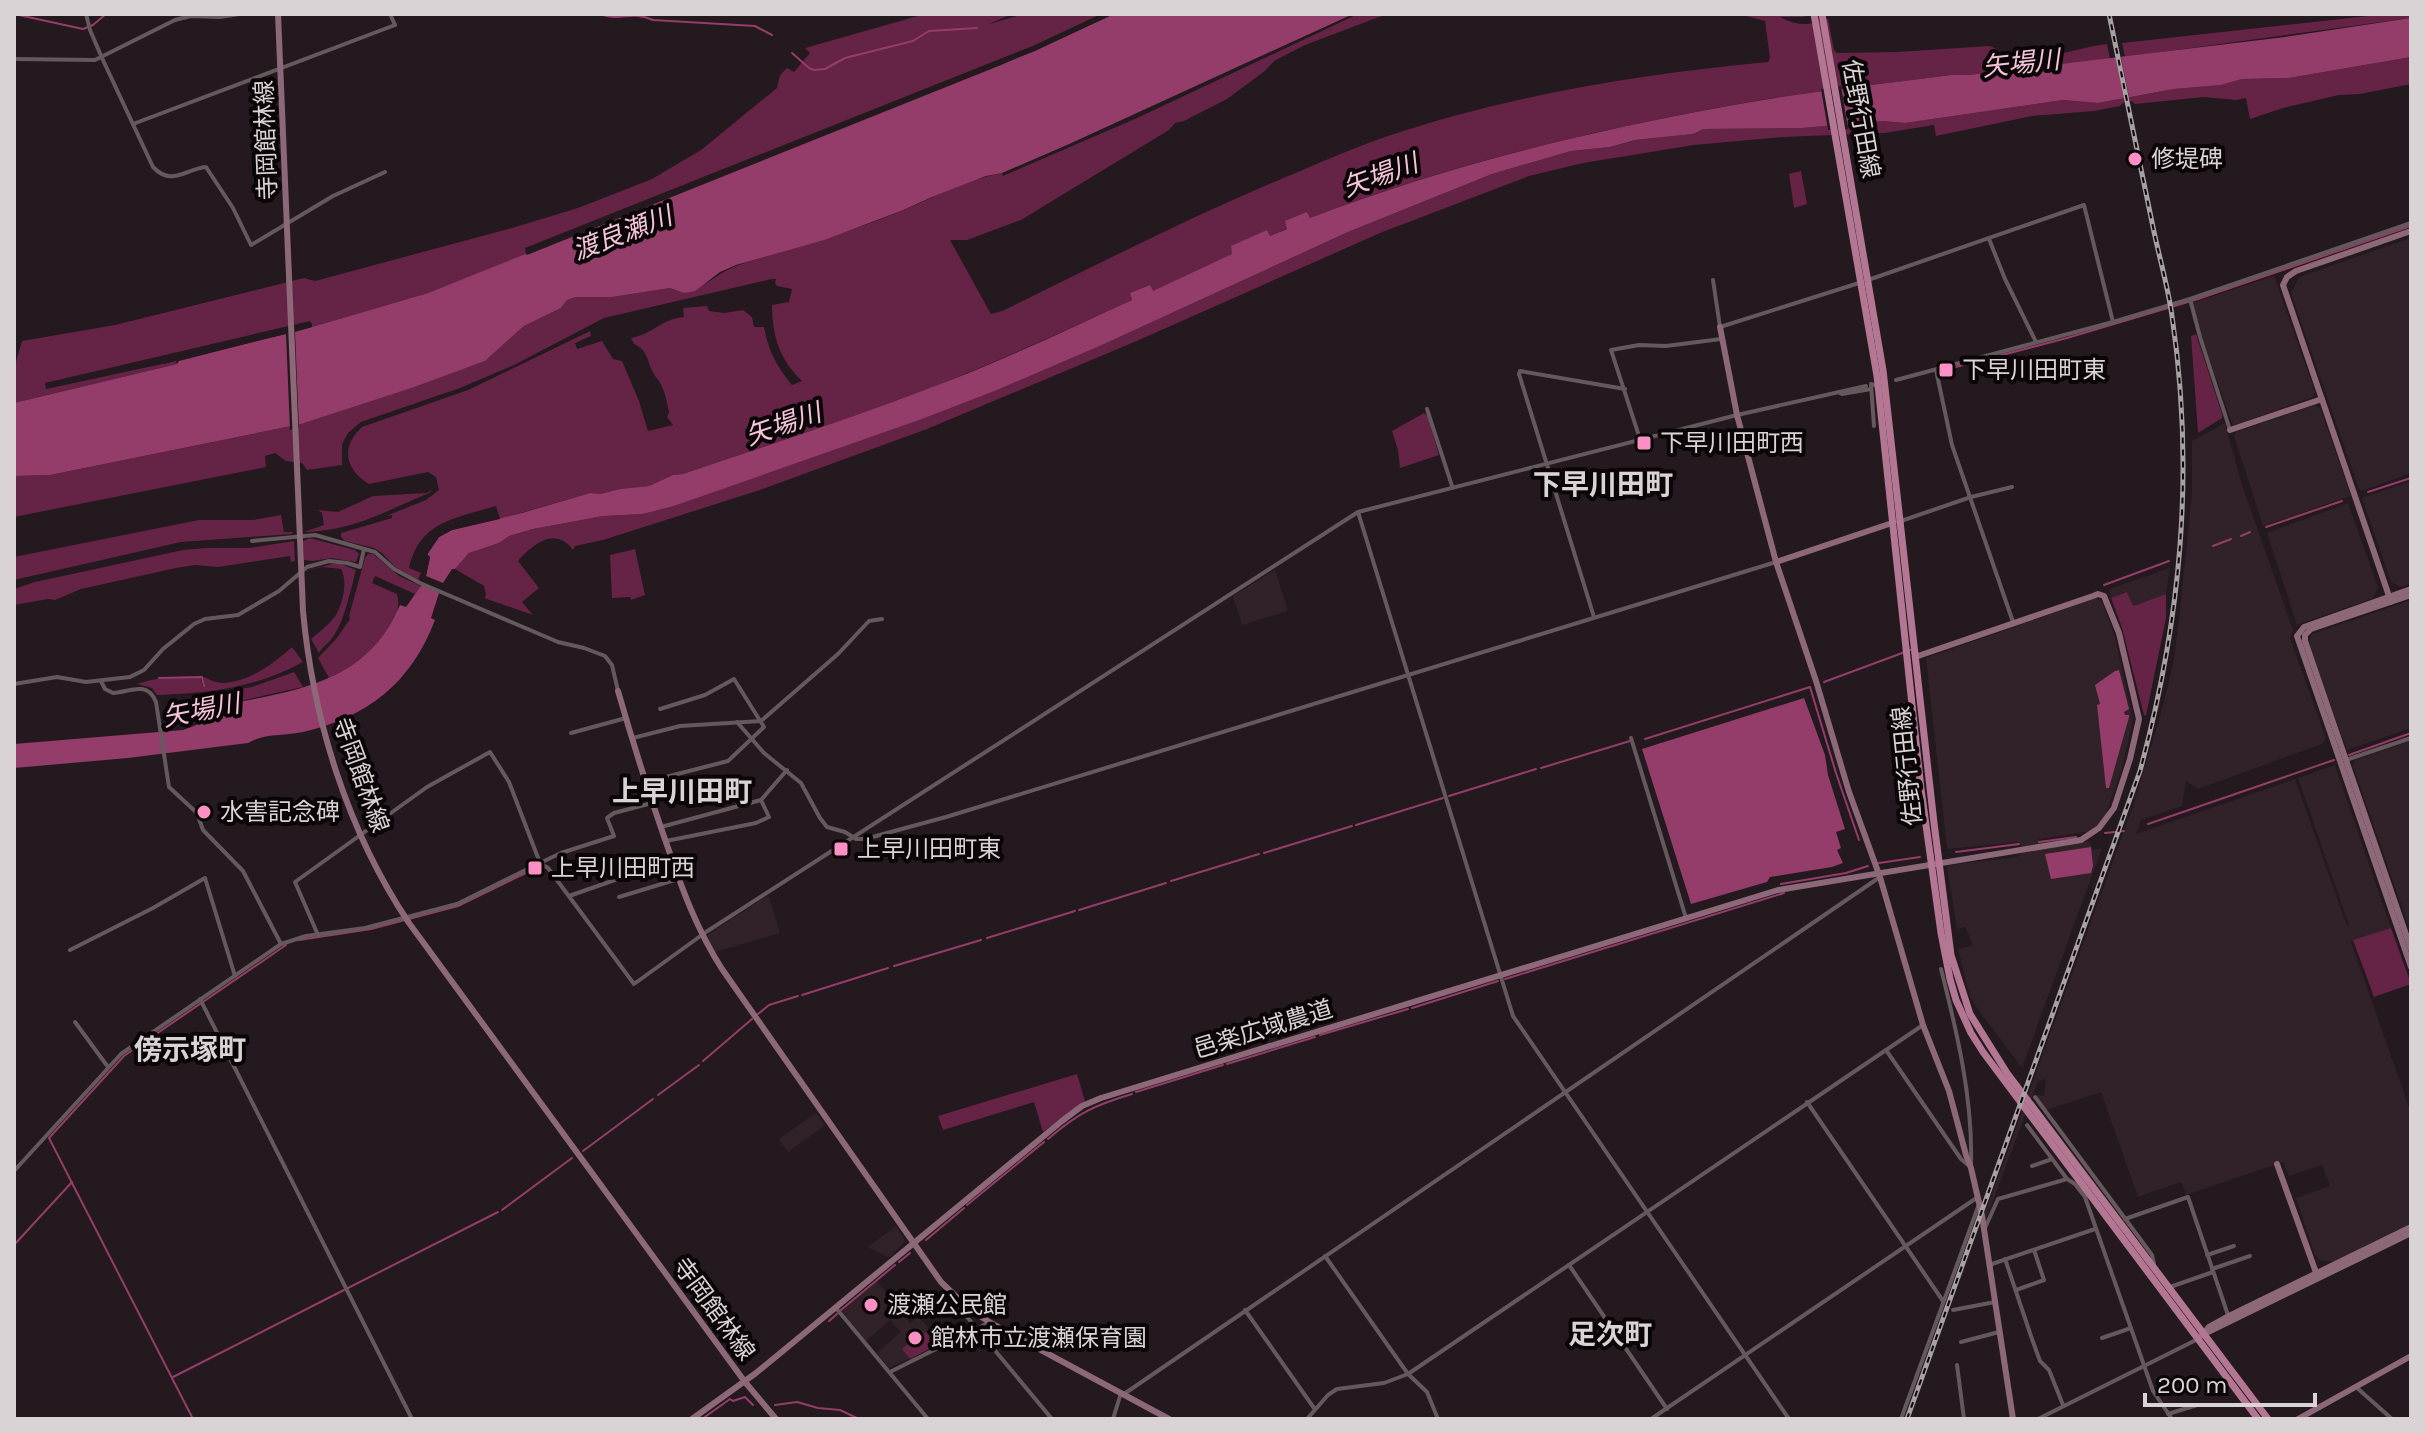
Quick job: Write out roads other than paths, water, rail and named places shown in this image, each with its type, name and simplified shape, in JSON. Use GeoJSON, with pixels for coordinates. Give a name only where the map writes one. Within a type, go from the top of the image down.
{"type":"FeatureCollection","features":[{"type":"Feature","properties":{"kind":"main road","name":"佐野行田線"},"geometry":{"type":"LineString","coordinates":[[1814,14],[1883,370],[1950,979],[1971,1033],[2001,1077],[2143,1258],[2258,1419]]}},
{"type":"Feature","properties":{"kind":"main road","name":"佐野行田線"},"geometry":{"type":"LineString","coordinates":[[1822,14],[1853,214]]}},
{"type":"Feature","properties":{"kind":"main road","name":"佐野行田線"},"geometry":{"type":"LineString","coordinates":[[1866,284],[1872,387],[1892,523],[1921,789],[1935,862]]}},
{"type":"Feature","properties":{"kind":"main road","name":"佐野行田線"},"geometry":{"type":"LineString","coordinates":[[2143,1258],[2170,1287],[2201,1336],[2268,1419]]}},
{"type":"Feature","properties":{"kind":"street"},"geometry":{"type":"LineString","coordinates":[[86,14],[102,58],[150,161],[160,174],[171,177],[206,167],[233,208],[251,245],[333,196],[385,172]]}},
{"type":"Feature","properties":{"kind":"street"},"geometry":{"type":"LineString","coordinates":[[14,59],[84,61],[102,58],[175,20],[191,16],[239,14]]}},
{"type":"Feature","properties":{"kind":"street","name":"寺岡館林線"},"geometry":{"type":"LineString","coordinates":[[278,14],[299,535],[310,670],[329,750],[358,828],[405,917],[745,1382],[776,1419]]}},
{"type":"Feature","properties":{"kind":"street"},"geometry":{"type":"LineString","coordinates":[[133,124],[395,25],[390,14]]}},
{"type":"Feature","properties":{"kind":"street"},"geometry":{"type":"LineString","coordinates":[[1720,327],[2084,205],[2113,322]]}},
{"type":"Feature","properties":{"kind":"street"},"geometry":{"type":"LineString","coordinates":[[1896,380],[2190,299],[2411,223]]}},
{"type":"Feature","properties":{"kind":"street"},"geometry":{"type":"LineString","coordinates":[[2284,281],[2296,271],[2411,231]]}},
{"type":"Feature","properties":{"kind":"street"},"geometry":{"type":"LineString","coordinates":[[1989,239],[2036,342]]}},
{"type":"Feature","properties":{"kind":"street"},"geometry":{"type":"LineString","coordinates":[[2276,271],[2284,281]]}},
{"type":"Feature","properties":{"kind":"street"},"geometry":{"type":"LineString","coordinates":[[1713,280],[1721,339],[1737,415],[1776,562],[1849,792],[1879,875],[1923,1025],[1949,1091],[1971,1168],[1979,1200],[2013,1419]]}},
{"type":"Feature","properties":{"kind":"street"},"geometry":{"type":"LineString","coordinates":[[2284,281],[2284,289],[2390,599]]}},
{"type":"Feature","properties":{"kind":"street"},"geometry":{"type":"LineString","coordinates":[[2190,299],[2230,430],[2322,399]]}},
{"type":"Feature","properties":{"kind":"street"},"geometry":{"type":"LineString","coordinates":[[1640,439],[1611,350],[1721,339]]}},
{"type":"Feature","properties":{"kind":"street"},"geometry":{"type":"LineString","coordinates":[[1936,370],[1952,445],[2013,622]]}},
{"type":"Feature","properties":{"kind":"street"},"geometry":{"type":"LineString","coordinates":[[1594,617],[1520,380],[1520,371],[1625,389]]}},
{"type":"Feature","properties":{"kind":"street"},"geometry":{"type":"LineString","coordinates":[[318,935],[295,882],[427,787],[490,752],[509,782],[540,863],[548,868],[634,984],[701,935],[1358,512],[1640,439],[1838,392],[1872,387],[1874,426]]}},
{"type":"Feature","properties":{"kind":"street"},"geometry":{"type":"LineString","coordinates":[[1427,409],[1452,487]]}},
{"type":"Feature","properties":{"kind":"street"},"geometry":{"type":"LineString","coordinates":[[737,722],[764,753],[801,783],[824,823],[852,838],[865,839],[946,817],[1776,562],[1971,497],[2012,487]]}},
{"type":"Feature","properties":{"kind":"street"},"geometry":{"type":"LineString","coordinates":[[1358,512],[1513,1016],[1789,1419]]}},
{"type":"Feature","properties":{"kind":"street"},"geometry":{"type":"LineString","coordinates":[[252,541],[315,535],[375,552],[394,569],[420,583],[558,642],[605,656],[612,665],[652,803],[701,935],[913,1243],[976,1327],[1052,1419]]}},
{"type":"Feature","properties":{"kind":"street"},"geometry":{"type":"LineString","coordinates":[[14,684],[57,677],[86,682],[135,676],[194,624],[205,619],[238,615],[279,591],[314,564],[337,561],[360,567],[364,549]]}},
{"type":"Feature","properties":{"kind":"street"},"geometry":{"type":"LineString","coordinates":[[2390,599],[2411,589]]}},
{"type":"Feature","properties":{"kind":"street","name":"邑楽広域農道"},"geometry":{"type":"LineString","coordinates":[[692,1419],[745,1382],[1062,1121],[1091,1102],[1778,890],[2081,840],[2109,817],[2121,789],[2138,714],[2119,633],[2107,599],[2098,594],[1915,657]]}},
{"type":"Feature","properties":{"kind":"street"},"geometry":{"type":"LineString","coordinates":[[2411,595],[2304,627],[2297,636],[2411,949]]}},
{"type":"Feature","properties":{"kind":"street"},"geometry":{"type":"LineString","coordinates":[[632,738],[680,726],[761,721],[838,654],[869,621],[882,619]]}},
{"type":"Feature","properties":{"kind":"street"},"geometry":{"type":"LineString","coordinates":[[646,782],[728,761],[764,727],[734,679],[705,695],[660,709]]}},
{"type":"Feature","properties":{"kind":"street"},"geometry":{"type":"LineString","coordinates":[[101,681],[105,689],[113,693],[140,687],[153,694],[168,784],[197,813],[203,830],[243,871],[281,944]]}},
{"type":"Feature","properties":{"kind":"street"},"geometry":{"type":"LineString","coordinates":[[571,733],[626,718]]}},
{"type":"Feature","properties":{"kind":"street"},"geometry":{"type":"LineString","coordinates":[[1631,738],[1686,918]]}},
{"type":"Feature","properties":{"kind":"street"},"geometry":{"type":"LineString","coordinates":[[2343,761],[2411,738]]}},
{"type":"Feature","properties":{"kind":"street"},"geometry":{"type":"LineString","coordinates":[[2343,761],[2411,967]]}},
{"type":"Feature","properties":{"kind":"street"},"geometry":{"type":"LineString","coordinates":[[661,827],[761,800],[787,770]]}},
{"type":"Feature","properties":{"kind":"street"},"geometry":{"type":"LineString","coordinates":[[666,841],[756,823],[769,817],[761,800]]}},
{"type":"Feature","properties":{"kind":"street"},"geometry":{"type":"LineString","coordinates":[[14,1171],[121,1054],[281,944],[365,928],[457,904],[561,853],[614,836],[607,818],[614,813],[652,803]]}},
{"type":"Feature","properties":{"kind":"street"},"geometry":{"type":"LineString","coordinates":[[569,896],[672,860]]}},
{"type":"Feature","properties":{"kind":"street"},"geometry":{"type":"LineString","coordinates":[[1113,1419],[1122,1394],[1879,875]]}},
{"type":"Feature","properties":{"kind":"street"},"geometry":{"type":"LineString","coordinates":[[70,950],[205,878],[235,976]]}},
{"type":"Feature","properties":{"kind":"street"},"geometry":{"type":"LineString","coordinates":[[619,897],[679,879]]}},
{"type":"Feature","properties":{"kind":"street"},"geometry":{"type":"LineString","coordinates":[[1941,969],[1960,1052],[1972,1139],[1971,1168]]}},
{"type":"Feature","properties":{"kind":"street"},"geometry":{"type":"LineString","coordinates":[[200,999],[412,1419]]}},
{"type":"Feature","properties":{"kind":"street"},"geometry":{"type":"LineString","coordinates":[[75,1022],[108,1067]]}},
{"type":"Feature","properties":{"kind":"street"},"geometry":{"type":"LineString","coordinates":[[1307,1419],[1314,1408],[1337,1389],[1384,1383],[1408,1374],[1923,1025]]}},
{"type":"Feature","properties":{"kind":"street"},"geometry":{"type":"LineString","coordinates":[[1886,1050],[1961,1159],[1971,1168]]}},
{"type":"Feature","properties":{"kind":"street"},"geometry":{"type":"LineString","coordinates":[[2035,1097],[2152,1255],[2156,1270]]}},
{"type":"Feature","properties":{"kind":"street"},"geometry":{"type":"LineString","coordinates":[[1807,1102],[1943,1301]]}},
{"type":"Feature","properties":{"kind":"street"},"geometry":{"type":"LineString","coordinates":[[2027,1125],[2067,1179],[2085,1197],[2153,1391],[2170,1416],[2197,1405]]}},
{"type":"Feature","properties":{"kind":"street"},"geometry":{"type":"LineString","coordinates":[[2032,1166],[2052,1159]]}},
{"type":"Feature","properties":{"kind":"street"},"geometry":{"type":"LineString","coordinates":[[2277,1164],[2317,1276]]}},
{"type":"Feature","properties":{"kind":"street"},"geometry":{"type":"LineString","coordinates":[[1984,1231],[1998,1199],[2067,1179]]}},
{"type":"Feature","properties":{"kind":"street"},"geometry":{"type":"LineString","coordinates":[[2125,1219],[2188,1197],[2230,1319]]}},
{"type":"Feature","properties":{"kind":"street"},"geometry":{"type":"LineString","coordinates":[[1651,1419],[1979,1200]]}},
{"type":"Feature","properties":{"kind":"street"},"geometry":{"type":"LineString","coordinates":[[1901,1419],[1979,1200]]}},
{"type":"Feature","properties":{"kind":"street"},"geometry":{"type":"LineString","coordinates":[[1989,1265],[2095,1229]]}},
{"type":"Feature","properties":{"kind":"street"},"geometry":{"type":"LineString","coordinates":[[2038,1419],[2230,1319],[2411,1230]]}},
{"type":"Feature","properties":{"kind":"street"},"geometry":{"type":"LineString","coordinates":[[2207,1255],[2234,1246]]}},
{"type":"Feature","properties":{"kind":"street"},"geometry":{"type":"LineString","coordinates":[[2016,1290],[2044,1280],[2034,1249]]}},
{"type":"Feature","properties":{"kind":"street"},"geometry":{"type":"LineString","coordinates":[[1325,1256],[1408,1374],[1427,1392],[1438,1419]]}},
{"type":"Feature","properties":{"kind":"street"},"geometry":{"type":"LineString","coordinates":[[2170,1287],[2250,1256]]}},
{"type":"Feature","properties":{"kind":"street"},"geometry":{"type":"LineString","coordinates":[[2005,1259],[2040,1361],[2049,1370],[2063,1406]]}},
{"type":"Feature","properties":{"kind":"street"},"geometry":{"type":"LineString","coordinates":[[1569,1265],[1667,1409]]}},
{"type":"Feature","properties":{"kind":"street"},"geometry":{"type":"LineString","coordinates":[[951,1293],[989,1322],[1169,1419]]}},
{"type":"Feature","properties":{"kind":"street"},"geometry":{"type":"LineString","coordinates":[[1953,1310],[1995,1302]]}},
{"type":"Feature","properties":{"kind":"street"},"geometry":{"type":"LineString","coordinates":[[836,1308],[928,1419]]}},
{"type":"Feature","properties":{"kind":"street"},"geometry":{"type":"LineString","coordinates":[[1245,1310],[1314,1408]]}},
{"type":"Feature","properties":{"kind":"street"},"geometry":{"type":"LineString","coordinates":[[890,1372],[989,1322]]}},
{"type":"Feature","properties":{"kind":"street"},"geometry":{"type":"LineString","coordinates":[[2102,1338],[2131,1328]]}},
{"type":"Feature","properties":{"kind":"street"},"geometry":{"type":"LineString","coordinates":[[1961,1342],[1999,1332]]}},
{"type":"Feature","properties":{"kind":"street"},"geometry":{"type":"LineString","coordinates":[[2298,1419],[2411,1356]]}},
{"type":"Feature","properties":{"kind":"street"},"geometry":{"type":"LineString","coordinates":[[1957,1365],[1964,1419]]}},
{"type":"Feature","properties":{"kind":"street"},"geometry":{"type":"LineString","coordinates":[[2356,1387],[2392,1419]]}},
{"type":"Feature","properties":{"kind":"water","name":"渡良瀬川"},"geometry":{"type":"Polygon","coordinates":[[[1114,14],[1353,14],[1002,173],[986,176],[824,240],[736,265],[720,272],[695,291],[684,293],[670,288],[612,297],[576,297],[524,326],[485,361],[301,424],[50,475],[14,476],[14,403],[177,364],[428,293],[1035,51],[1114,14]]]}},
{"type":"Feature","properties":{"kind":"water"},"geometry":{"type":"Polygon","coordinates":[[[2411,18],[2411,57],[2289,78],[2242,79],[2221,85],[2174,89],[2098,103],[2063,100],[1905,123],[1883,121],[1802,128],[1703,129],[1693,134],[1571,151],[1492,174],[1348,232],[1102,345],[919,420],[674,506],[643,514],[603,516],[509,536],[499,543],[469,553],[443,583],[426,576],[430,557],[427,555],[439,537],[452,530],[590,493],[649,486],[673,475],[882,406],[1063,332],[1132,300],[1130,293],[1150,285],[1153,291],[1232,254],[1231,246],[1267,230],[1270,236],[1287,229],[1285,221],[1307,212],[1310,218],[1412,182],[1516,152],[1621,127],[1783,97],[2285,37],[2411,18]]]}},
{"type":"Feature","properties":{"kind":"water"},"geometry":{"type":"Polygon","coordinates":[[[423,583],[440,590],[431,618],[435,620],[425,642],[400,679],[367,707],[348,717],[303,732],[268,736],[248,743],[14,768],[14,744],[183,730],[199,724],[207,708],[206,700],[212,707],[269,696],[322,681],[346,669],[367,653],[386,632],[400,605],[406,607],[423,583]]]}},
{"type":"Feature","properties":{"kind":"water"},"geometry":{"type":"Polygon","coordinates":[[[2119,670],[2129,709],[2124,712],[2129,717],[2109,788],[2106,788],[2097,705],[2100,704],[2095,685],[2119,670]]]}},
{"type":"Feature","properties":{"kind":"water"},"geometry":{"type":"Polygon","coordinates":[[[1804,698],[1825,755],[1845,829],[1836,832],[1841,848],[1837,850],[1843,863],[1770,877],[1767,882],[1691,904],[1642,749],[1804,698]]]}},
{"type":"Feature","properties":{"kind":"water"},"geometry":{"type":"Polygon","coordinates":[[[2091,847],[2091,873],[2051,879],[2045,854],[2091,847]]]}},
{"type":"Feature","properties":{"kind":"waterway"},"geometry":{"type":"LineString","coordinates":[[14,14],[83,29],[106,14]]}},
{"type":"Feature","properties":{"kind":"waterway"},"geometry":{"type":"LineString","coordinates":[[600,14],[755,26],[772,35]]}},
{"type":"Feature","properties":{"kind":"waterway"},"geometry":{"type":"LineString","coordinates":[[792,53],[809,68],[825,69],[845,58],[913,41],[929,31],[977,28]]}},
{"type":"Feature","properties":{"kind":"waterway"},"geometry":{"type":"LineString","coordinates":[[1948,369],[2198,299],[2411,226]]}},
{"type":"Feature","properties":{"kind":"waterway"},"geometry":{"type":"LineString","coordinates":[[2368,492],[2411,478]]}},
{"type":"Feature","properties":{"kind":"waterway"},"geometry":{"type":"LineString","coordinates":[[2266,527],[2342,501]]}},
{"type":"Feature","properties":{"kind":"waterway"},"geometry":{"type":"LineString","coordinates":[[2241,536],[2250,532]]}},
{"type":"Feature","properties":{"kind":"waterway"},"geometry":{"type":"LineString","coordinates":[[2213,546],[2231,539]]}},
{"type":"Feature","properties":{"kind":"waterway"},"geometry":{"type":"LineString","coordinates":[[2104,585],[2169,561]]}},
{"type":"Feature","properties":{"kind":"waterway"},"geometry":{"type":"LineString","coordinates":[[1824,682],[1913,649]]}},
{"type":"Feature","properties":{"kind":"waterway","name":"矢場川"},"geometry":{"type":"LineString","coordinates":[[159,678],[202,677],[204,686]]}},
{"type":"Feature","properties":{"kind":"waterway"},"geometry":{"type":"LineString","coordinates":[[1645,739],[1810,687],[1859,840]]}},
{"type":"Feature","properties":{"kind":"waterway"},"geometry":{"type":"LineString","coordinates":[[2349,755],[2411,733]]}},
{"type":"Feature","properties":{"kind":"waterway"},"geometry":{"type":"LineString","coordinates":[[1541,768],[1630,741]]}},
{"type":"Feature","properties":{"kind":"waterway"},"geometry":{"type":"LineString","coordinates":[[2148,824],[2334,760]]}},
{"type":"Feature","properties":{"kind":"waterway"},"geometry":{"type":"LineString","coordinates":[[1449,796],[1536,769]]}},
{"type":"Feature","properties":{"kind":"waterway"},"geometry":{"type":"LineString","coordinates":[[1356,825],[1443,798]]}},
{"type":"Feature","properties":{"kind":"waterway"},"geometry":{"type":"LineString","coordinates":[[1264,853],[1352,826]]}},
{"type":"Feature","properties":{"kind":"waterway"},"geometry":{"type":"LineString","coordinates":[[2105,833],[2124,831]]}},
{"type":"Feature","properties":{"kind":"waterway"},"geometry":{"type":"LineString","coordinates":[[2039,842],[2076,837]]}},
{"type":"Feature","properties":{"kind":"waterway"},"geometry":{"type":"LineString","coordinates":[[1956,852],[2019,844]]}},
{"type":"Feature","properties":{"kind":"waterway"},"geometry":{"type":"LineString","coordinates":[[1171,881],[1259,854]]}},
{"type":"Feature","properties":{"kind":"waterway"},"geometry":{"type":"LineString","coordinates":[[1879,863],[1920,857]]}},
{"type":"Feature","properties":{"kind":"waterway"},"geometry":{"type":"LineString","coordinates":[[1781,884],[1868,866]]}},
{"type":"Feature","properties":{"kind":"waterway"},"geometry":{"type":"LineString","coordinates":[[299,940],[371,929],[458,906],[538,867]]}},
{"type":"Feature","properties":{"kind":"waterway"},"geometry":{"type":"LineString","coordinates":[[1079,910],[1166,883]]}},
{"type":"Feature","properties":{"kind":"waterway"},"geometry":{"type":"LineString","coordinates":[[1505,979],[1784,893]]}},
{"type":"Feature","properties":{"kind":"waterway"},"geometry":{"type":"LineString","coordinates":[[987,938],[1075,911]]}},
{"type":"Feature","properties":{"kind":"waterway"},"geometry":{"type":"LineString","coordinates":[[894,966],[981,940]]}},
{"type":"Feature","properties":{"kind":"waterway"},"geometry":{"type":"LineString","coordinates":[[193,1419],[49,1138],[124,1056],[286,945]]}},
{"type":"Feature","properties":{"kind":"waterway"},"geometry":{"type":"LineString","coordinates":[[802,995],[888,968]]}},
{"type":"Feature","properties":{"kind":"waterway"},"geometry":{"type":"LineString","coordinates":[[1412,1008],[1498,981]]}},
{"type":"Feature","properties":{"kind":"waterway"},"geometry":{"type":"LineString","coordinates":[[758,1014],[769,1005],[798,996]]}},
{"type":"Feature","properties":{"kind":"waterway"},"geometry":{"type":"LineString","coordinates":[[1320,1035],[1408,1009]]}},
{"type":"Feature","properties":{"kind":"waterway"},"geometry":{"type":"LineString","coordinates":[[703,1061],[752,1019]]}},
{"type":"Feature","properties":{"kind":"waterway"},"geometry":{"type":"LineString","coordinates":[[1227,1064],[1315,1037]]}},
{"type":"Feature","properties":{"kind":"waterway"},"geometry":{"type":"LineString","coordinates":[[658,1095],[699,1065]]}},
{"type":"Feature","properties":{"kind":"waterway"},"geometry":{"type":"LineString","coordinates":[[1136,1092],[1223,1065]]}},
{"type":"Feature","properties":{"kind":"waterway"},"geometry":{"type":"LineString","coordinates":[[1048,1139],[1087,1111],[1132,1094]]}},
{"type":"Feature","properties":{"kind":"waterway"},"geometry":{"type":"LineString","coordinates":[[583,1151],[653,1099]]}},
{"type":"Feature","properties":{"kind":"waterway"},"geometry":{"type":"LineString","coordinates":[[967,1205],[1044,1142]]}},
{"type":"Feature","properties":{"kind":"waterway"},"geometry":{"type":"LineString","coordinates":[[502,1210],[572,1158]]}},
{"type":"Feature","properties":{"kind":"waterway"},"geometry":{"type":"LineString","coordinates":[[14,1245],[72,1182]]}},
{"type":"Feature","properties":{"kind":"waterway"},"geometry":{"type":"LineString","coordinates":[[926,1240],[964,1208]]}},
{"type":"Feature","properties":{"kind":"waterway"},"geometry":{"type":"LineString","coordinates":[[348,1288],[498,1212]]}},
{"type":"Feature","properties":{"kind":"waterway"},"geometry":{"type":"LineString","coordinates":[[899,1262],[910,1253]]}},
{"type":"Feature","properties":{"kind":"waterway"},"geometry":{"type":"LineString","coordinates":[[841,1310],[895,1265]]}},
{"type":"Feature","properties":{"kind":"waterway"},"geometry":{"type":"LineString","coordinates":[[173,1377],[344,1290]]}},
{"type":"Feature","properties":{"kind":"waterway"},"geometry":{"type":"LineString","coordinates":[[829,1321],[837,1314]]}},
{"type":"Feature","properties":{"kind":"waterway"},"geometry":{"type":"LineString","coordinates":[[702,1419],[730,1399],[745,1397],[753,1405]]}},
{"type":"Feature","properties":{"kind":"waterway"},"geometry":{"type":"LineString","coordinates":[[775,1405],[797,1402],[840,1410],[859,1419]]}},
{"type":"Feature","properties":{"kind":"railway"},"geometry":{"type":"LineString","coordinates":[[1907,1419],[2140,771],[2166,658],[2180,545],[2183,489],[2179,374],[2168,294],[2109,14]]}},
{"type":"Feature","properties":{"kind":"place","name":"修堤碑"},"geometry":{"type":"Point","coordinates":[2135,159]}},
{"type":"Feature","properties":{"kind":"place","name":"下早川田町東"},"geometry":{"type":"Point","coordinates":[1946,370]}},
{"type":"Feature","properties":{"kind":"place","name":"下早川田町西"},"geometry":{"type":"Point","coordinates":[1644,443]}},
{"type":"Feature","properties":{"kind":"place","name":"水害記念碑"},"geometry":{"type":"Point","coordinates":[204,812]}},
{"type":"Feature","properties":{"kind":"place","name":"上早川田町東"},"geometry":{"type":"Point","coordinates":[841,849]}},
{"type":"Feature","properties":{"kind":"place","name":"上早川田町西"},"geometry":{"type":"Point","coordinates":[535,868]}},
{"type":"Feature","properties":{"kind":"place","name":"渡瀬公民館"},"geometry":{"type":"Point","coordinates":[871,1305]}},
{"type":"Feature","properties":{"kind":"place","name":"館林市立渡瀬保育園"},"geometry":{"type":"Point","coordinates":[915,1338]}},
{"type":"Feature","properties":{"kind":"district","name":"下早川田町"},"geometry":{"type":"Point","coordinates":[1603,484]}},
{"type":"Feature","properties":{"kind":"district","name":"上早川田町"},"geometry":{"type":"Point","coordinates":[682,791]}},
{"type":"Feature","properties":{"kind":"district","name":"傍示塚町"},"geometry":{"type":"Point","coordinates":[190,1049]}},
{"type":"Feature","properties":{"kind":"district","name":"足次町"},"geometry":{"type":"Point","coordinates":[1610,1334]}}]}
